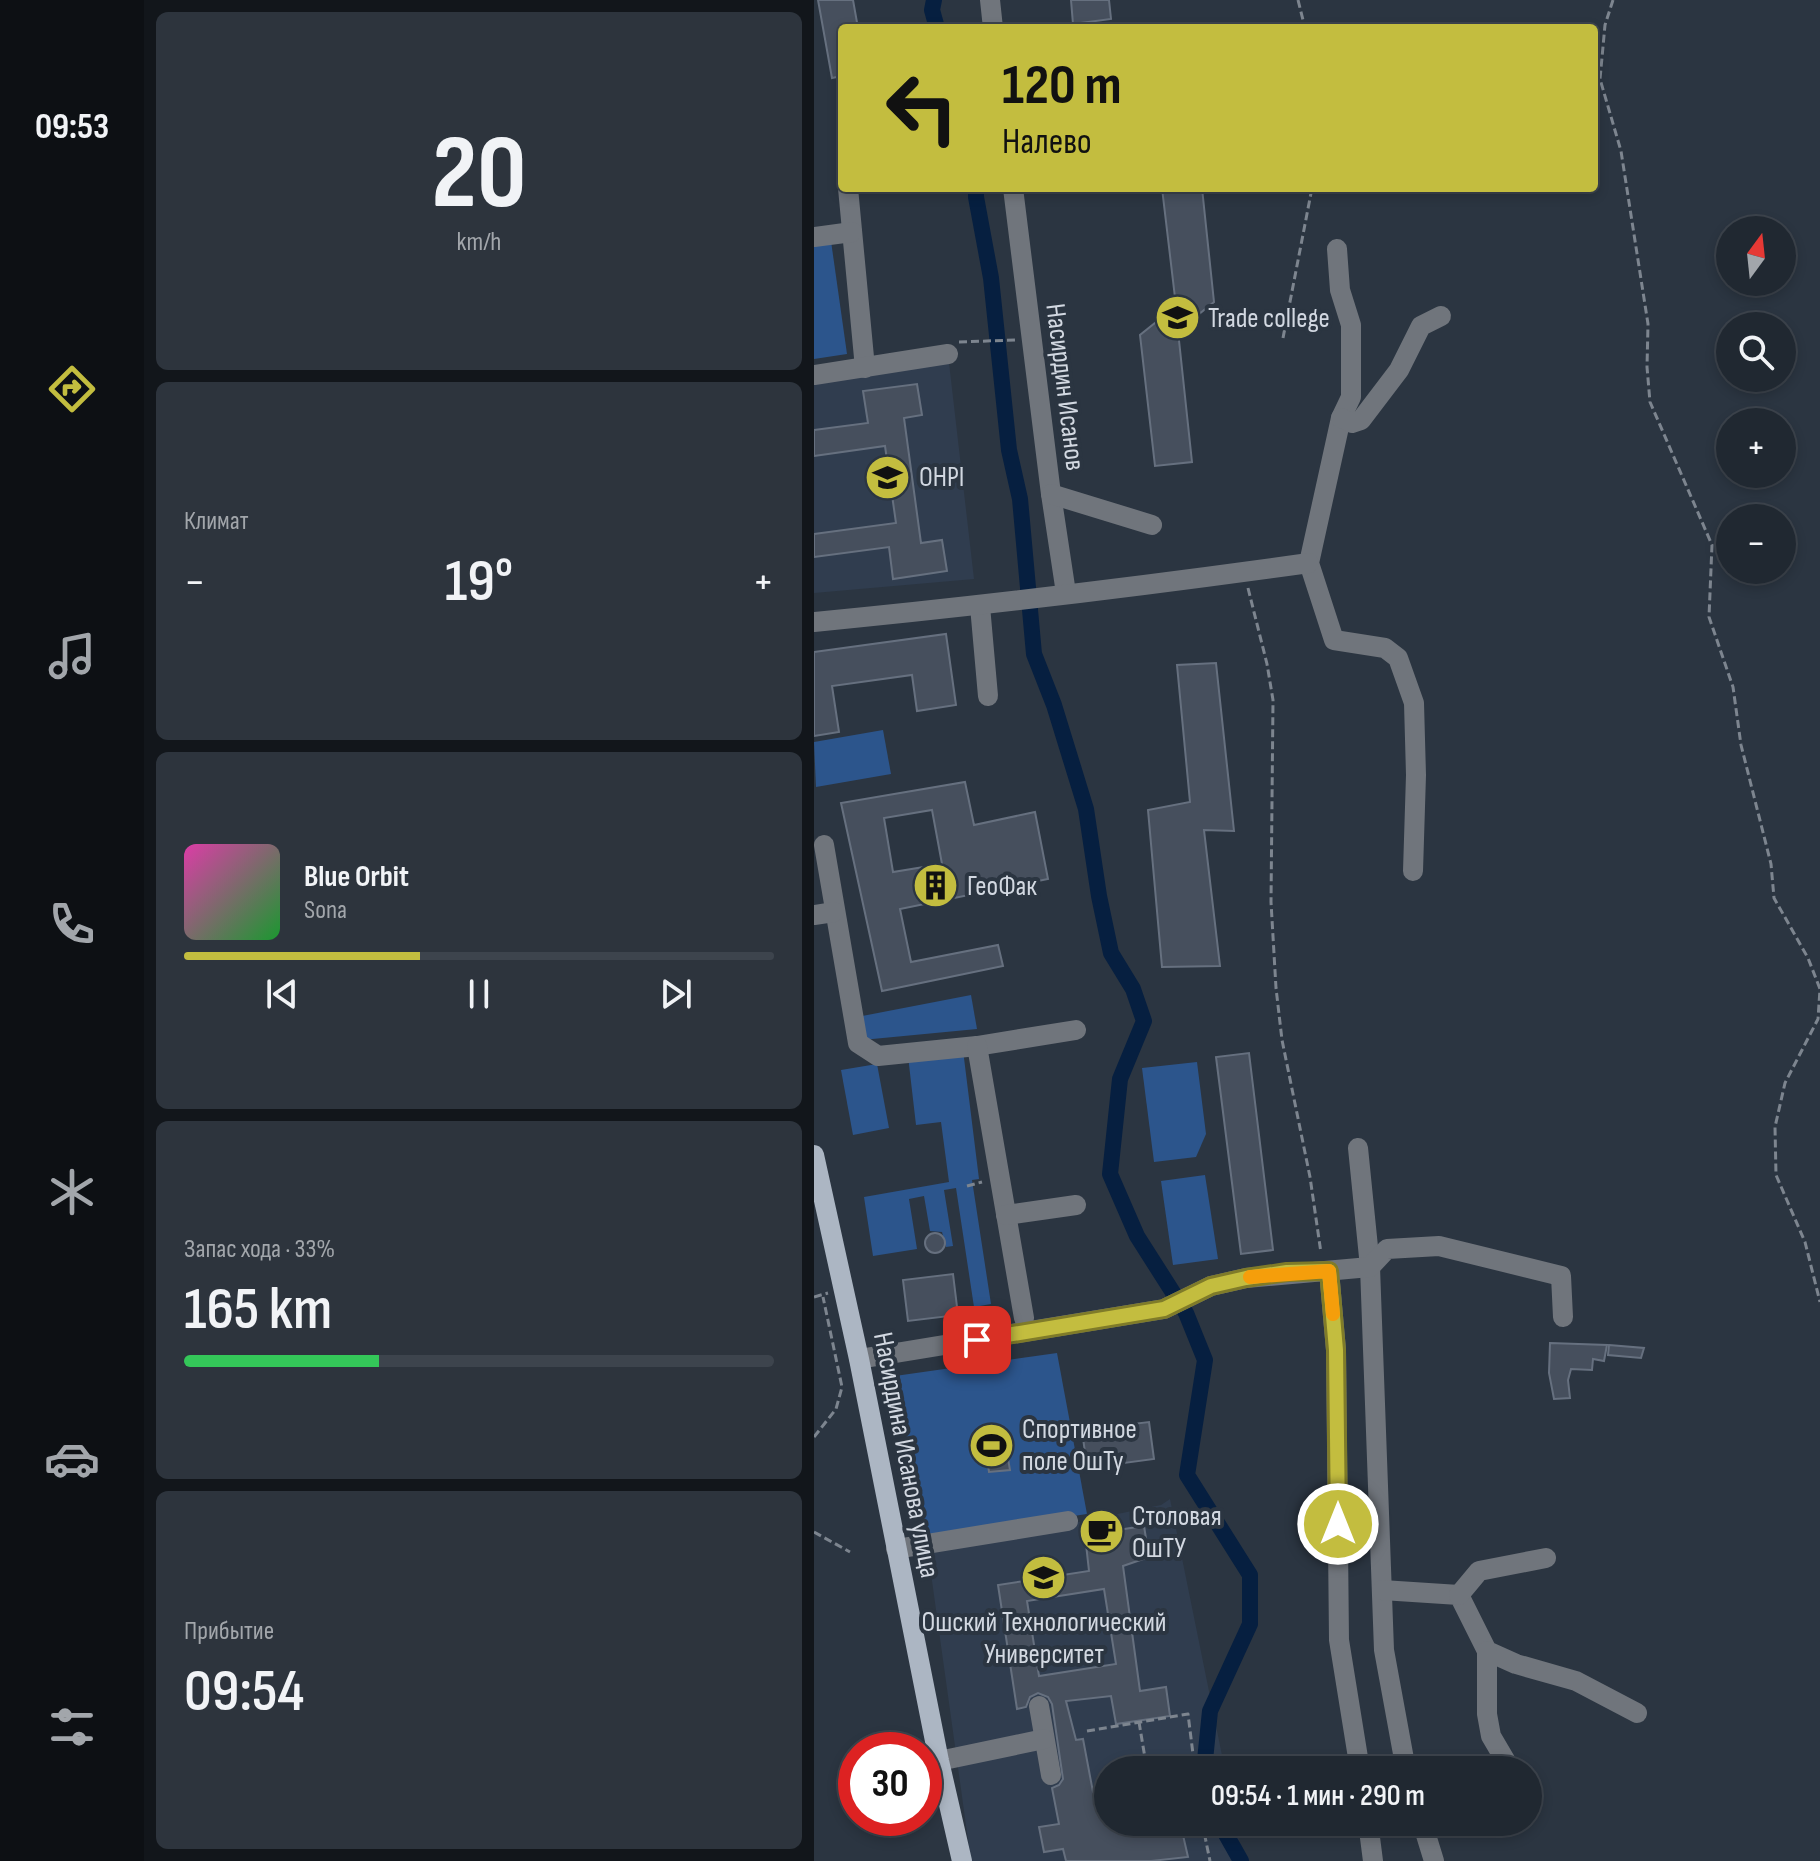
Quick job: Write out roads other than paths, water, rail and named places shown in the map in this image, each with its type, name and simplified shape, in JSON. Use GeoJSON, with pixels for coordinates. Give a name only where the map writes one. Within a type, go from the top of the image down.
{"type":"FeatureCollection","features":[{"type":"Feature","properties":{"kind":"main road","name":"Насирдина Исанова улица"},"geometry":{"type":"LineString","coordinates":[[814,1155],[859,1359],[933,1732]]}},
{"type":"Feature","properties":{"kind":"main road","name":"Насирдина Исанова улица"},"geometry":{"type":"LineString","coordinates":[[942,1774],[962,1861]]}},
{"type":"Feature","properties":{"kind":"street"},"geometry":{"type":"LineString","coordinates":[[990,0],[993,24]]}},
{"type":"Feature","properties":{"kind":"street"},"geometry":{"type":"LineString","coordinates":[[848,192],[865,368]]}},
{"type":"Feature","properties":{"kind":"street","name":"Насирдин Исанов"},"geometry":{"type":"LineString","coordinates":[[1013,192],[1066,593]]}},
{"type":"Feature","properties":{"kind":"street"},"geometry":{"type":"LineString","coordinates":[[814,237],[852,232]]}},
{"type":"Feature","properties":{"kind":"street"},"geometry":{"type":"LineString","coordinates":[[1337,249],[1340,290],[1351,325],[1351,397],[1341,418],[1309,563],[1334,640],[1385,648],[1398,658],[1414,703],[1416,775],[1413,871]]}},
{"type":"Feature","properties":{"kind":"street"},"geometry":{"type":"LineString","coordinates":[[1341,418],[1352,423],[1361,420],[1399,370],[1421,326],[1441,316]]}},
{"type":"Feature","properties":{"kind":"street"},"geometry":{"type":"LineString","coordinates":[[814,375],[948,354]]}},
{"type":"Feature","properties":{"kind":"street"},"geometry":{"type":"LineString","coordinates":[[1051,494],[1152,525]]}},
{"type":"Feature","properties":{"kind":"street"},"geometry":{"type":"LineString","coordinates":[[814,622],[1012,603],[1066,593],[1309,563]]}},
{"type":"Feature","properties":{"kind":"street"},"geometry":{"type":"LineString","coordinates":[[980,606],[988,696]]}},
{"type":"Feature","properties":{"kind":"street"},"geometry":{"type":"LineString","coordinates":[[824,845],[824,914],[858,1043],[878,1056],[977,1046],[1076,1030]]}},
{"type":"Feature","properties":{"kind":"street"},"geometry":{"type":"LineString","coordinates":[[977,1046],[1024,1318]]}},
{"type":"Feature","properties":{"kind":"street"},"geometry":{"type":"LineString","coordinates":[[1358,1148],[1370,1267],[1384,1650],[1403,1756]]}},
{"type":"Feature","properties":{"kind":"street"},"geometry":{"type":"LineString","coordinates":[[1006,1215],[1076,1205]]}},
{"type":"Feature","properties":{"kind":"street"},"geometry":{"type":"LineString","coordinates":[[859,1359],[1171,1306],[1211,1286],[1287,1272],[1370,1267],[1387,1249],[1439,1246],[1561,1276],[1563,1317]]}},
{"type":"Feature","properties":{"kind":"street"},"geometry":{"type":"LineString","coordinates":[[1329,1271],[1336,1350],[1339,1640],[1358,1756]]}},
{"type":"Feature","properties":{"kind":"street"},"geometry":{"type":"LineString","coordinates":[[896,1549],[1068,1521]]}},
{"type":"Feature","properties":{"kind":"street"},"geometry":{"type":"LineString","coordinates":[[1459,1595],[1479,1571],[1546,1558]]}},
{"type":"Feature","properties":{"kind":"street"},"geometry":{"type":"LineString","coordinates":[[1382,1590],[1459,1595]]}},
{"type":"Feature","properties":{"kind":"street"},"geometry":{"type":"LineString","coordinates":[[1459,1595],[1487,1651],[1487,1714],[1491,1736],[1503,1756]]}},
{"type":"Feature","properties":{"kind":"street"},"geometry":{"type":"LineString","coordinates":[[1487,1651],[1516,1664],[1576,1681],[1637,1713]]}},
{"type":"Feature","properties":{"kind":"street"},"geometry":{"type":"LineString","coordinates":[[1039,1706],[1051,1775]]}},
{"type":"Feature","properties":{"kind":"street"},"geometry":{"type":"LineString","coordinates":[[942,1760],[1044,1739]]}},
{"type":"Feature","properties":{"kind":"street"},"geometry":{"type":"LineString","coordinates":[[1370,1836],[1373,1861]]}},
{"type":"Feature","properties":{"kind":"street"},"geometry":{"type":"LineString","coordinates":[[1426,1836],[1434,1861]]}},
{"type":"Feature","properties":{"kind":"waterway"},"geometry":{"type":"LineString","coordinates":[[934,0],[932,10],[936,24]]}},
{"type":"Feature","properties":{"kind":"waterway"},"geometry":{"type":"LineString","coordinates":[[976,192],[991,278],[1009,450],[1020,499],[1034,654],[1054,705],[1086,809],[1111,953],[1133,989],[1144,1021],[1120,1079],[1110,1174],[1137,1236],[1186,1313],[1205,1360],[1187,1475],[1250,1575],[1250,1624],[1210,1711],[1205,1756]]}},
{"type":"Feature","properties":{"kind":"waterway"},"geometry":{"type":"LineString","coordinates":[[1227,1836],[1241,1861]]}},
{"type":"Feature","properties":{"kind":"place","name":"Trade college"},"geometry":{"type":"Point","coordinates":[1177,318]}},
{"type":"Feature","properties":{"kind":"place","name":"OHPI"},"geometry":{"type":"Point","coordinates":[888,477]}},
{"type":"Feature","properties":{"kind":"place","name":"ГеоФак"},"geometry":{"type":"Point","coordinates":[936,886]}},
{"type":"Feature","properties":{"kind":"place","name":"Спортивное поле ОшТу"},"geometry":{"type":"Point","coordinates":[991,1445]}},
{"type":"Feature","properties":{"kind":"place","name":"Столовая ОшТУ"},"geometry":{"type":"Point","coordinates":[1101,1532]}},
{"type":"Feature","properties":{"kind":"place","name":"Ошский Технологический Университет"},"geometry":{"type":"Point","coordinates":[1044,1578]}}]}
